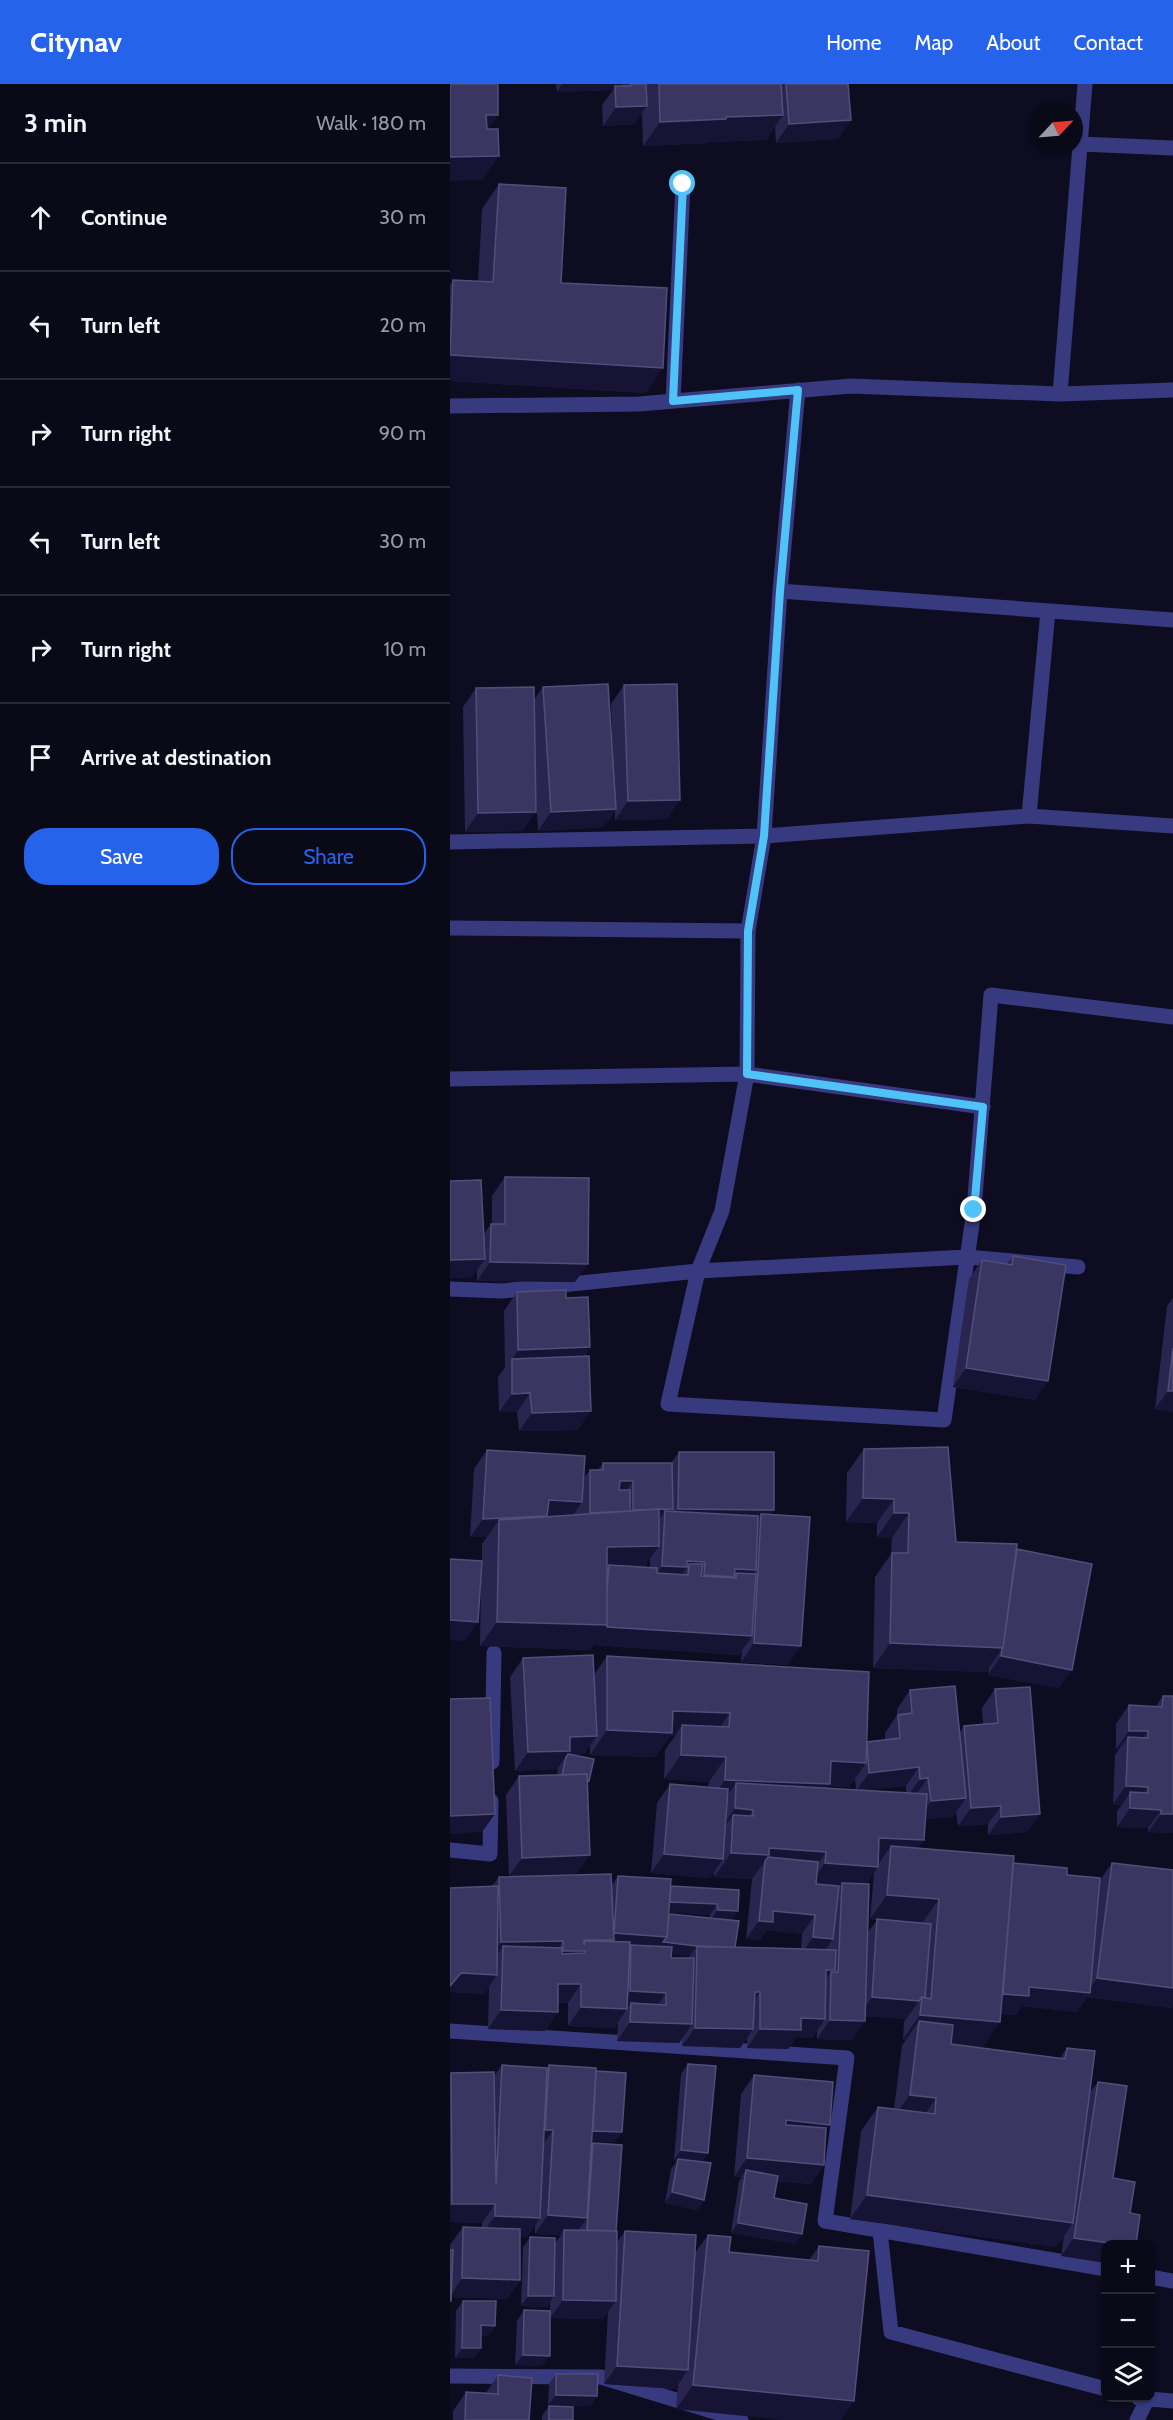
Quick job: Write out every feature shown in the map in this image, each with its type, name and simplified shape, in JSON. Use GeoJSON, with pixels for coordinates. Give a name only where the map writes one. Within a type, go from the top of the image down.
{"type":"FeatureCollection","features":[{"type":"Feature","properties":{"kind":"street"},"geometry":{"type":"LineString","coordinates":[[1083,108],[1085,84]]}},
{"type":"Feature","properties":{"kind":"street"},"geometry":{"type":"LineString","coordinates":[[1083,144],[1173,148]]}},
{"type":"Feature","properties":{"kind":"street"},"geometry":{"type":"LineString","coordinates":[[1060,394],[1079,156]]}},
{"type":"Feature","properties":{"kind":"street"},"geometry":{"type":"LineString","coordinates":[[673,401],[683,184]]}},
{"type":"Feature","properties":{"kind":"street"},"geometry":{"type":"LineString","coordinates":[[450,406],[639,404],[851,386],[1060,394],[1173,390]]}},
{"type":"Feature","properties":{"kind":"street"},"geometry":{"type":"LineString","coordinates":[[798,390],[780,591],[764,836],[748,931],[747,1074],[722,1211],[698,1270],[668,1404],[944,1420],[974,1210],[991,995],[1173,1017]]}},
{"type":"Feature","properties":{"kind":"street"},"geometry":{"type":"LineString","coordinates":[[780,591],[1173,620]]}},
{"type":"Feature","properties":{"kind":"street"},"geometry":{"type":"LineString","coordinates":[[1029,816],[1048,611]]}},
{"type":"Feature","properties":{"kind":"street"},"geometry":{"type":"LineString","coordinates":[[450,842],[764,836],[1029,816],[1173,826]]}},
{"type":"Feature","properties":{"kind":"street"},"geometry":{"type":"LineString","coordinates":[[450,928],[748,931]]}},
{"type":"Feature","properties":{"kind":"street"},"geometry":{"type":"LineString","coordinates":[[450,1079],[747,1074],[983,1107]]}},
{"type":"Feature","properties":{"kind":"street"},"geometry":{"type":"LineString","coordinates":[[450,1289],[502,1291],[698,1270],[967,1257],[1078,1267]]}},
{"type":"Feature","properties":{"kind":"street"},"geometry":{"type":"LineString","coordinates":[[450,1850],[490,1854],[494,1653]]}},
{"type":"Feature","properties":{"kind":"street"},"geometry":{"type":"LineString","coordinates":[[450,2031],[847,2058],[825,2221],[1101,2269]]}},
{"type":"Feature","properties":{"kind":"street"},"geometry":{"type":"LineString","coordinates":[[880,2231],[891,2332],[1101,2388]]}},
{"type":"Feature","properties":{"kind":"street"},"geometry":{"type":"LineString","coordinates":[[1155,2278],[1173,2281]]}},
{"type":"Feature","properties":{"kind":"street"},"geometry":{"type":"LineString","coordinates":[[450,2376],[602,2377],[741,2420]]}},
{"type":"Feature","properties":{"kind":"street"},"geometry":{"type":"LineString","coordinates":[[1155,2400],[1173,2401]]}},
{"type":"Feature","properties":{"kind":"street"},"geometry":{"type":"LineString","coordinates":[[1137,2420],[1141,2402]]}},
{"type":"Feature","properties":{"kind":"building"},"geometry":{"type":"Polygon","coordinates":[[[450,84],[498,84],[498,115],[486,115],[487,129],[498,129],[499,156],[450,157],[450,84]]]}},
{"type":"Feature","properties":{"kind":"building"},"geometry":{"type":"Polygon","coordinates":[[[631,84],[646,84],[647,106],[616,107],[615,86],[631,86],[631,84]]]}},
{"type":"Feature","properties":{"kind":"building"},"geometry":{"type":"Polygon","coordinates":[[[659,84],[781,84],[783,115],[660,122],[659,84]]]}},
{"type":"Feature","properties":{"kind":"building"},"geometry":{"type":"Polygon","coordinates":[[[786,84],[848,84],[851,120],[789,124],[786,84]]]}},
{"type":"Feature","properties":{"kind":"building"},"geometry":{"type":"Polygon","coordinates":[[[499,184],[566,188],[561,283],[667,288],[663,368],[450,355],[453,280],[493,282],[499,184]]]}},
{"type":"Feature","properties":{"kind":"building"},"geometry":{"type":"Polygon","coordinates":[[[608,684],[616,809],[551,812],[543,687],[608,684]]]}},
{"type":"Feature","properties":{"kind":"building"},"geometry":{"type":"Polygon","coordinates":[[[677,684],[680,800],[628,801],[624,685],[677,684]]]}},
{"type":"Feature","properties":{"kind":"building"},"geometry":{"type":"Polygon","coordinates":[[[534,687],[536,812],[478,813],[476,688],[534,687]]]}},
{"type":"Feature","properties":{"kind":"building"},"geometry":{"type":"Polygon","coordinates":[[[505,1177],[589,1178],[588,1264],[490,1262],[491,1224],[505,1224],[505,1177]]]}},
{"type":"Feature","properties":{"kind":"building"},"geometry":{"type":"Polygon","coordinates":[[[481,1180],[485,1259],[450,1260],[450,1181],[481,1180]]]}},
{"type":"Feature","properties":{"kind":"building"},"geometry":{"type":"Polygon","coordinates":[[[1013,1256],[1066,1265],[1048,1381],[966,1368],[982,1260],[1012,1265],[1013,1256]]]}},
{"type":"Feature","properties":{"kind":"building"},"geometry":{"type":"Polygon","coordinates":[[[566,1290],[566,1298],[588,1297],[590,1347],[518,1350],[517,1292],[566,1290]]]}},
{"type":"Feature","properties":{"kind":"building"},"geometry":{"type":"Polygon","coordinates":[[[1173,1348],[1173,1391],[1168,1391],[1173,1348]]]}},
{"type":"Feature","properties":{"kind":"building"},"geometry":{"type":"Polygon","coordinates":[[[589,1356],[591,1411],[532,1413],[530,1393],[512,1394],[512,1359],[589,1356]]]}},
{"type":"Feature","properties":{"kind":"building"},"geometry":{"type":"Polygon","coordinates":[[[948,1447],[956,1542],[1017,1544],[1003,1648],[890,1643],[892,1553],[908,1553],[909,1513],[894,1513],[894,1499],[863,1498],[864,1449],[948,1447]]]}},
{"type":"Feature","properties":{"kind":"building"},"geometry":{"type":"Polygon","coordinates":[[[487,1450],[585,1456],[582,1502],[549,1500],[547,1516],[483,1519],[487,1450]]]}},
{"type":"Feature","properties":{"kind":"building"},"geometry":{"type":"Polygon","coordinates":[[[679,1452],[774,1452],[774,1510],[678,1509],[679,1452]]]}},
{"type":"Feature","properties":{"kind":"building"},"geometry":{"type":"Polygon","coordinates":[[[603,1463],[672,1463],[673,1509],[633,1510],[633,1481],[620,1481],[619,1490],[630,1490],[630,1511],[590,1513],[590,1470],[603,1470],[603,1463]]]}},
{"type":"Feature","properties":{"kind":"building"},"geometry":{"type":"Polygon","coordinates":[[[659,1509],[659,1546],[607,1547],[607,1625],[497,1622],[499,1520],[659,1509]]]}},
{"type":"Feature","properties":{"kind":"building"},"geometry":{"type":"Polygon","coordinates":[[[665,1511],[758,1516],[756,1570],[735,1569],[734,1577],[704,1575],[705,1562],[687,1561],[687,1567],[662,1566],[665,1511]]]}},
{"type":"Feature","properties":{"kind":"building"},"geometry":{"type":"Polygon","coordinates":[[[761,1514],[810,1517],[801,1646],[754,1643],[761,1514]]]}},
{"type":"Feature","properties":{"kind":"building"},"geometry":{"type":"Polygon","coordinates":[[[1017,1549],[1092,1564],[1072,1670],[1001,1656],[1017,1549]]]}},
{"type":"Feature","properties":{"kind":"building"},"geometry":{"type":"Polygon","coordinates":[[[450,1559],[482,1561],[478,1622],[450,1620],[450,1559]]]}},
{"type":"Feature","properties":{"kind":"building"},"geometry":{"type":"Polygon","coordinates":[[[689,1564],[703,1564],[701,1576],[736,1578],[736,1573],[756,1574],[752,1636],[607,1627],[609,1565],[657,1568],[657,1573],[688,1575],[689,1564]]]}},
{"type":"Feature","properties":{"kind":"building"},"geometry":{"type":"Polygon","coordinates":[[[593,1655],[597,1736],[570,1737],[570,1751],[528,1752],[523,1658],[593,1655]]]}},
{"type":"Feature","properties":{"kind":"building"},"geometry":{"type":"Polygon","coordinates":[[[607,1656],[869,1672],[866,1763],[831,1761],[830,1784],[725,1780],[726,1757],[681,1755],[682,1725],[729,1727],[730,1713],[673,1711],[672,1733],[607,1730],[607,1656]]]}},
{"type":"Feature","properties":{"kind":"building"},"geometry":{"type":"Polygon","coordinates":[[[955,1686],[966,1798],[931,1801],[928,1778],[920,1779],[919,1767],[869,1773],[867,1742],[900,1738],[898,1715],[912,1713],[910,1690],[955,1686]]]}},
{"type":"Feature","properties":{"kind":"building"},"geometry":{"type":"Polygon","coordinates":[[[1030,1687],[1040,1814],[1001,1817],[1001,1806],[971,1808],[964,1726],[998,1723],[995,1689],[1030,1687]]]}},
{"type":"Feature","properties":{"kind":"building"},"geometry":{"type":"Polygon","coordinates":[[[1163,1696],[1173,1696],[1173,1814],[1161,1814],[1161,1810],[1130,1808],[1130,1792],[1148,1793],[1148,1787],[1126,1786],[1128,1737],[1148,1738],[1148,1731],[1129,1731],[1129,1705],[1162,1707],[1163,1696]]]}},
{"type":"Feature","properties":{"kind":"building"},"geometry":{"type":"Polygon","coordinates":[[[490,1698],[495,1814],[450,1816],[450,1699],[490,1698]]]}},
{"type":"Feature","properties":{"kind":"building"},"geometry":{"type":"Polygon","coordinates":[[[568,1754],[594,1759],[589,1781],[587,1774],[562,1775],[568,1754]]]}},
{"type":"Feature","properties":{"kind":"building"},"geometry":{"type":"Polygon","coordinates":[[[587,1774],[590,1855],[522,1858],[519,1776],[587,1774]]]}},
{"type":"Feature","properties":{"kind":"building"},"geometry":{"type":"Polygon","coordinates":[[[736,1783],[927,1794],[924,1840],[879,1838],[878,1867],[825,1863],[826,1852],[769,1848],[769,1855],[731,1853],[733,1815],[753,1816],[753,1810],[735,1808],[736,1783]]]}},
{"type":"Feature","properties":{"kind":"building"},"geometry":{"type":"Polygon","coordinates":[[[670,1784],[728,1789],[723,1859],[664,1854],[670,1784]]]}},
{"type":"Feature","properties":{"kind":"building"},"geometry":{"type":"Polygon","coordinates":[[[891,1846],[1014,1856],[1000,2022],[920,2015],[922,1997],[931,1999],[939,1899],[887,1895],[891,1846]]]}},
{"type":"Feature","properties":{"kind":"building"},"geometry":{"type":"Polygon","coordinates":[[[768,1857],[818,1862],[816,1884],[839,1886],[833,1939],[813,1937],[815,1915],[773,1911],[773,1922],[759,1921],[765,1861],[768,1857]]]}},
{"type":"Feature","properties":{"kind":"building"},"geometry":{"type":"Polygon","coordinates":[[[1013,1863],[1067,1868],[1067,1875],[1100,1878],[1090,1993],[1029,1987],[1029,1996],[1003,1994],[1013,1863]]]}},
{"type":"Feature","properties":{"kind":"building"},"geometry":{"type":"Polygon","coordinates":[[[1112,1863],[1173,1870],[1173,1988],[1097,1978],[1112,1863]]]}},
{"type":"Feature","properties":{"kind":"building"},"geometry":{"type":"Polygon","coordinates":[[[611,1874],[614,1940],[584,1940],[584,1945],[585,1941],[630,1942],[627,2009],[581,2007],[581,1984],[558,1984],[558,2012],[501,2010],[503,1946],[562,1948],[562,1954],[584,1953],[585,1951],[563,1951],[563,1941],[501,1942],[499,1877],[611,1874]]]}},
{"type":"Feature","properties":{"kind":"building"},"geometry":{"type":"Polygon","coordinates":[[[618,1876],[671,1879],[667,1937],[614,1933],[618,1876]]]}},
{"type":"Feature","properties":{"kind":"building"},"geometry":{"type":"Polygon","coordinates":[[[842,1883],[869,1884],[865,2021],[830,2020],[831,1972],[838,1972],[842,1883]]]}},
{"type":"Feature","properties":{"kind":"building"},"geometry":{"type":"Polygon","coordinates":[[[498,1886],[497,1975],[461,1973],[450,1986],[450,1888],[498,1886]]]}},
{"type":"Feature","properties":{"kind":"building"},"geometry":{"type":"Polygon","coordinates":[[[671,1886],[739,1890],[738,1911],[718,1910],[717,1904],[670,1902],[671,1886]]]}},
{"type":"Feature","properties":{"kind":"building"},"geometry":{"type":"Polygon","coordinates":[[[669,1914],[739,1921],[735,1947],[705,1947],[663,1942],[667,1937],[669,1914]]]}},
{"type":"Feature","properties":{"kind":"building"},"geometry":{"type":"Polygon","coordinates":[[[877,1919],[931,1924],[925,1998],[922,1997],[919,2001],[872,1997],[877,1919]]]}},
{"type":"Feature","properties":{"kind":"building"},"geometry":{"type":"Polygon","coordinates":[[[631,1945],[672,1947],[671,1958],[694,1958],[692,2024],[630,2022],[631,2003],[666,2005],[666,1993],[630,1991],[631,1945]]]}},
{"type":"Feature","properties":{"kind":"building"},"geometry":{"type":"Polygon","coordinates":[[[697,1946],[836,1950],[835,1970],[826,1970],[825,2019],[801,2018],[801,2030],[760,2029],[760,1992],[755,1992],[753,2029],[695,2028],[697,1946]]]}},
{"type":"Feature","properties":{"kind":"building"},"geometry":{"type":"Polygon","coordinates":[[[919,2021],[953,2025],[951,2044],[1065,2059],[1067,2048],[1095,2051],[1073,2223],[867,2195],[878,2107],[935,2114],[936,2098],[910,2095],[919,2021]]]}},
{"type":"Feature","properties":{"kind":"building"},"geometry":{"type":"Polygon","coordinates":[[[688,2064],[716,2066],[708,2153],[681,2150],[688,2064]]]}},
{"type":"Feature","properties":{"kind":"building"},"geometry":{"type":"Polygon","coordinates":[[[502,2065],[547,2068],[540,2218],[495,2216],[495,2204],[452,2204],[451,2073],[494,2072],[496,2185],[502,2065]]]}},
{"type":"Feature","properties":{"kind":"building"},"geometry":{"type":"Polygon","coordinates":[[[549,2065],[596,2068],[587,2218],[548,2215],[553,2130],[545,2130],[549,2065]]]}},
{"type":"Feature","properties":{"kind":"building"},"geometry":{"type":"Polygon","coordinates":[[[596,2071],[626,2073],[622,2132],[593,2131],[596,2071]]]}},
{"type":"Feature","properties":{"kind":"building"},"geometry":{"type":"Polygon","coordinates":[[[754,2075],[833,2082],[830,2125],[786,2120],[786,2125],[826,2128],[824,2165],[747,2158],[754,2075]]]}},
{"type":"Feature","properties":{"kind":"building"},"geometry":{"type":"Polygon","coordinates":[[[1098,2082],[1127,2086],[1113,2178],[1135,2182],[1130,2213],[1140,2215],[1137,2240],[1101,2240],[1101,2242],[1074,2238],[1098,2082]]]}},
{"type":"Feature","properties":{"kind":"building"},"geometry":{"type":"Polygon","coordinates":[[[593,2143],[622,2145],[616,2231],[587,2230],[593,2143]]]}},
{"type":"Feature","properties":{"kind":"building"},"geometry":{"type":"Polygon","coordinates":[[[678,2159],[711,2163],[704,2200],[672,2192],[678,2159]]]}},
{"type":"Feature","properties":{"kind":"building"},"geometry":{"type":"Polygon","coordinates":[[[746,2170],[778,2176],[774,2198],[807,2204],[802,2234],[738,2223],[746,2170]]]}},
{"type":"Feature","properties":{"kind":"building"},"geometry":{"type":"Polygon","coordinates":[[[463,2227],[520,2229],[520,2280],[462,2278],[463,2227]]]}},
{"type":"Feature","properties":{"kind":"building"},"geometry":{"type":"Polygon","coordinates":[[[564,2230],[617,2231],[616,2301],[563,2300],[564,2230]]]}},
{"type":"Feature","properties":{"kind":"building"},"geometry":{"type":"Polygon","coordinates":[[[625,2231],[696,2235],[688,2370],[617,2366],[625,2231]]]}},
{"type":"Feature","properties":{"kind":"building"},"geometry":{"type":"Polygon","coordinates":[[[708,2235],[731,2237],[729,2252],[818,2261],[819,2246],[869,2251],[854,2401],[693,2385],[708,2235]]]}},
{"type":"Feature","properties":{"kind":"building"},"geometry":{"type":"Polygon","coordinates":[[[530,2237],[555,2238],[554,2296],[528,2296],[530,2237]]]}},
{"type":"Feature","properties":{"kind":"building"},"geometry":{"type":"Polygon","coordinates":[[[450,2250],[453,2250],[451,2301],[450,2301],[450,2250]]]}},
{"type":"Feature","properties":{"kind":"building"},"geometry":{"type":"Polygon","coordinates":[[[463,2301],[496,2301],[495,2326],[481,2325],[481,2348],[462,2348],[463,2301]]]}},
{"type":"Feature","properties":{"kind":"building"},"geometry":{"type":"Polygon","coordinates":[[[524,2310],[550,2311],[550,2356],[523,2355],[524,2310]]]}},
{"type":"Feature","properties":{"kind":"building"},"geometry":{"type":"Polygon","coordinates":[[[556,2374],[598,2374],[597,2396],[556,2395],[556,2374]]]}},
{"type":"Feature","properties":{"kind":"building"},"geometry":{"type":"Polygon","coordinates":[[[498,2375],[532,2378],[529,2420],[465,2420],[466,2392],[498,2394],[498,2375]]]}},
{"type":"Feature","properties":{"kind":"building"},"geometry":{"type":"Polygon","coordinates":[[[549,2406],[573,2407],[573,2420],[549,2420],[549,2406]]]}},
{"type":"Feature","properties":{"kind":"route"},"geometry":{"type":"LineString","coordinates":[[683,184],[673,401],[798,390],[780,591],[764,836],[748,931],[747,1074],[983,1107],[974,1210]]}}]}
